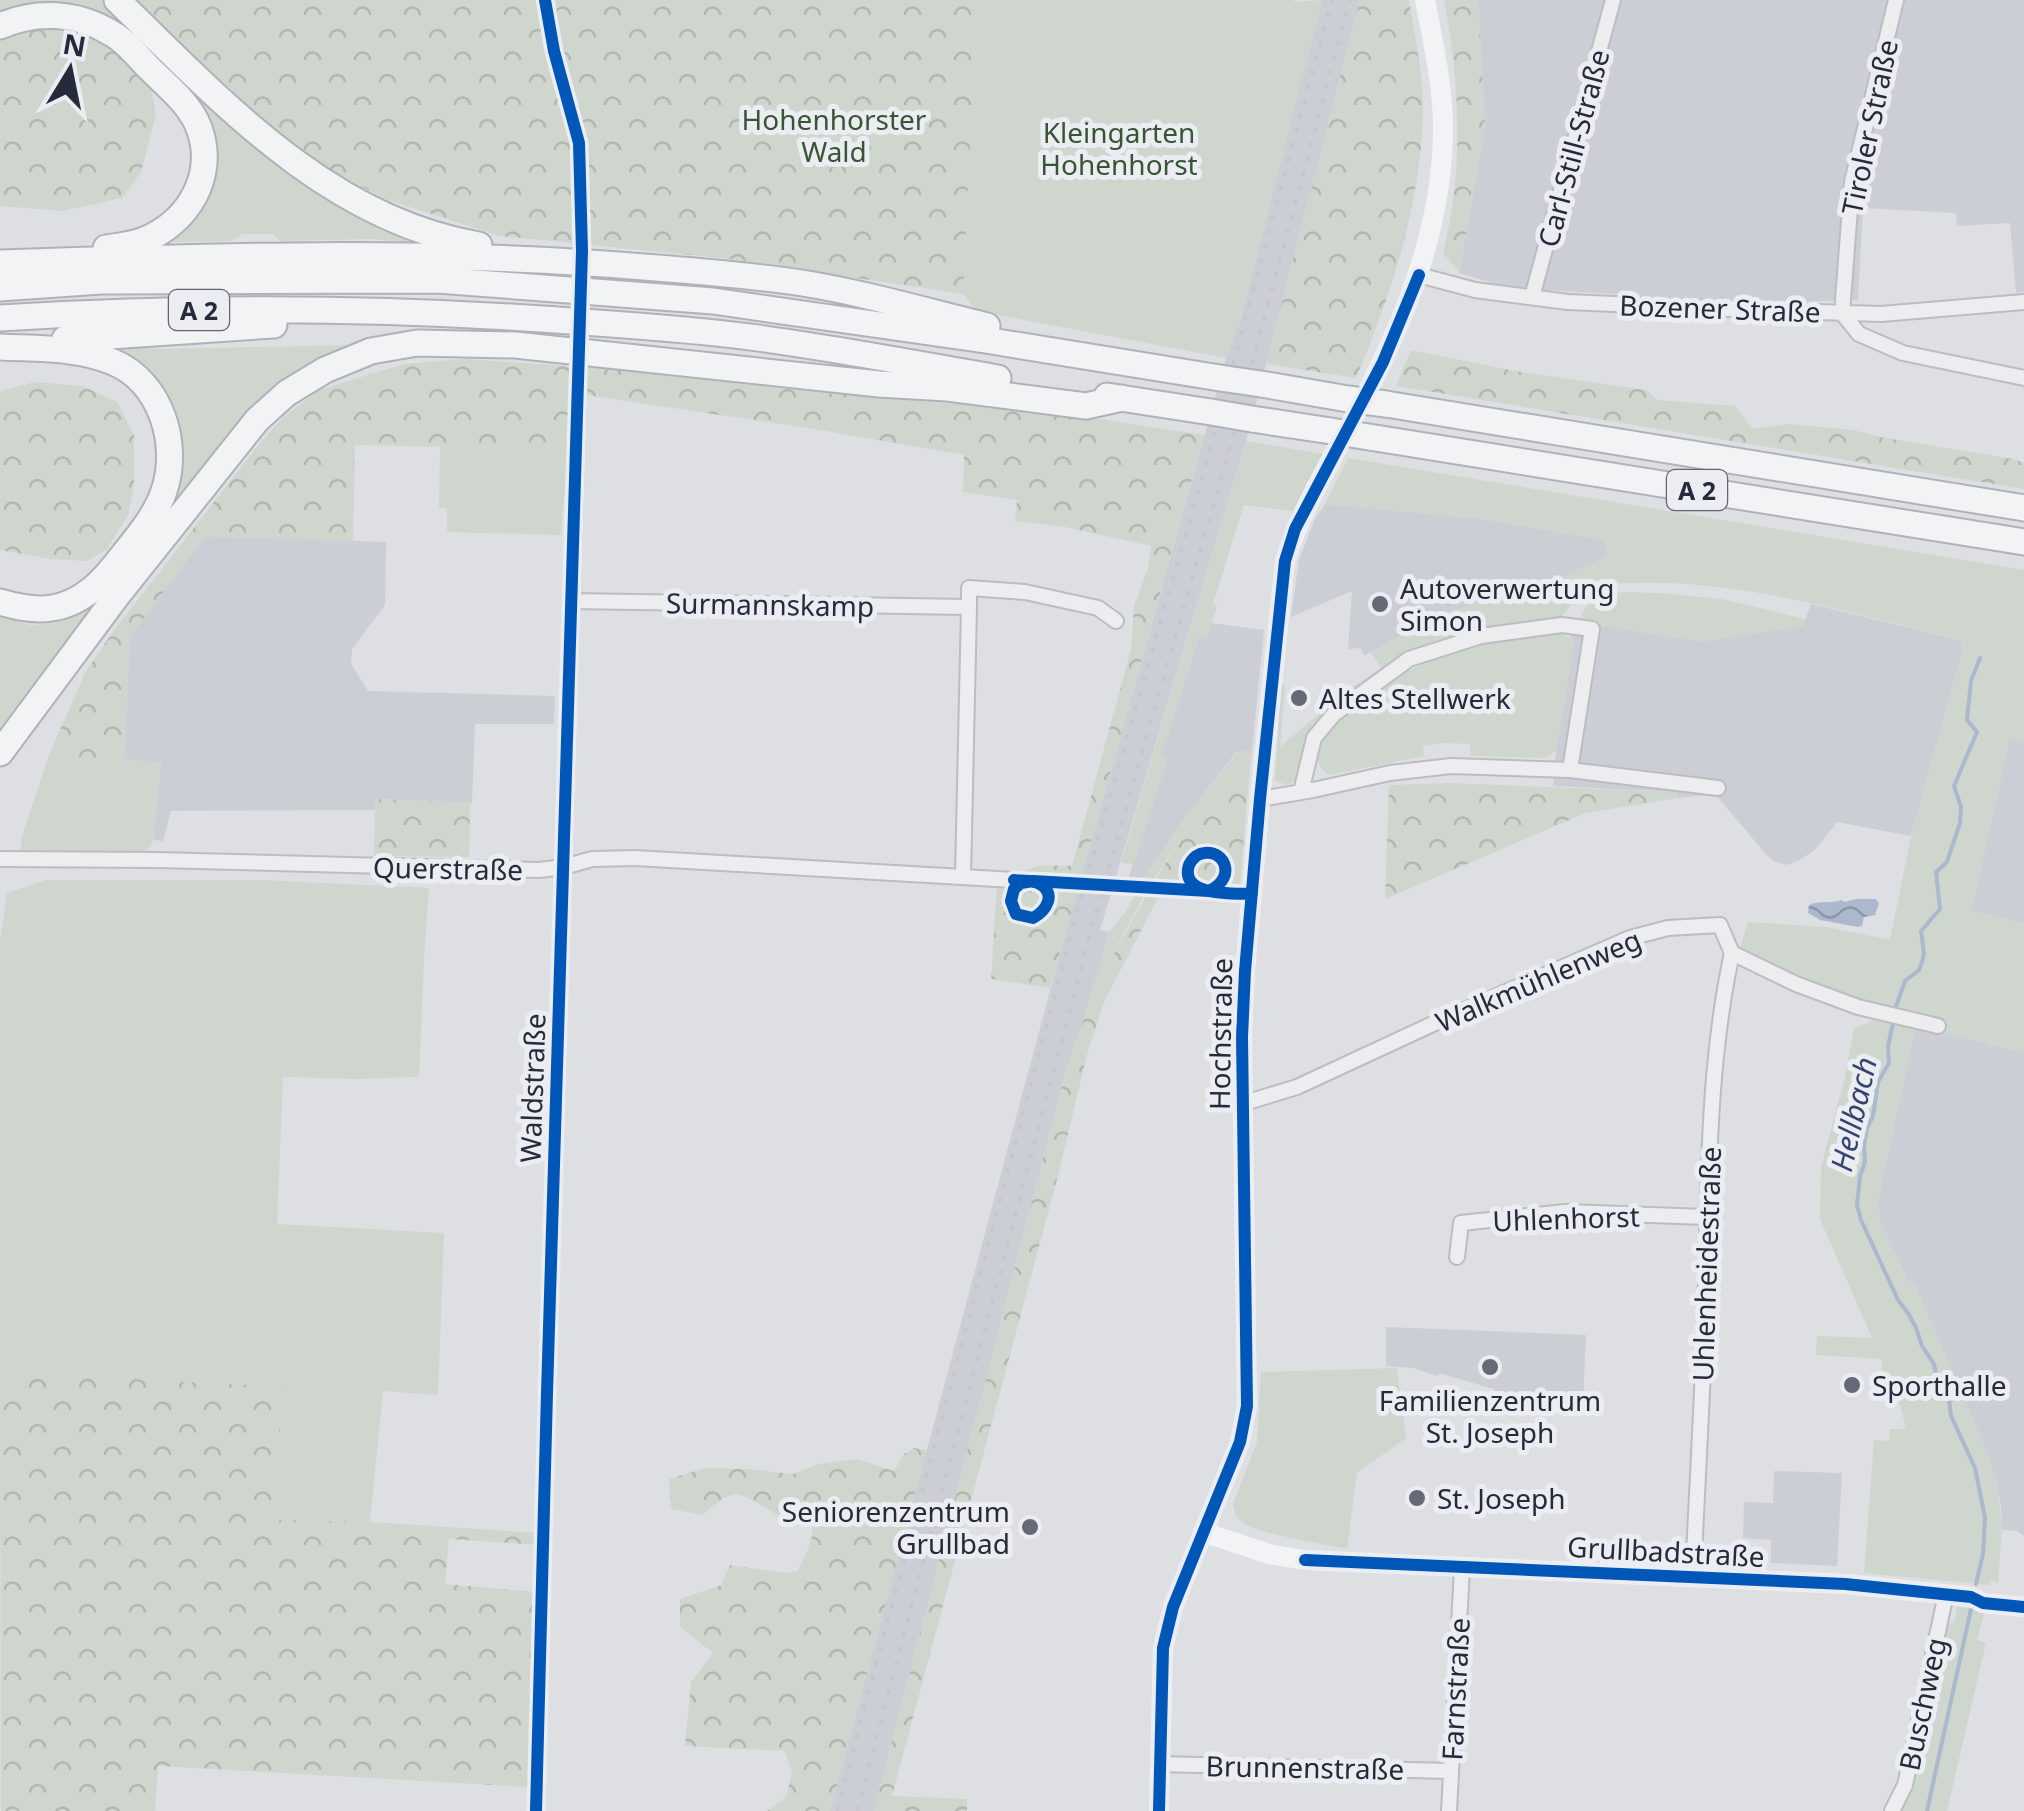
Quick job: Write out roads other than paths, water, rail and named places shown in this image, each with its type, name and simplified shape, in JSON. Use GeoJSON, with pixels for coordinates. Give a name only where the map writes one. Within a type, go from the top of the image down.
{"type":"FeatureCollection","features":[{"type":"Feature","properties":{"kind":"highway"},"geometry":{"type":"LineString","coordinates":[[117,0],[297,165],[340,193],[408,227],[451,240],[866,294],[985,326],[1106,348],[1125,362]]}},
{"type":"Feature","properties":{"kind":"highway"},"geometry":{"type":"LineString","coordinates":[[0,26],[28,17],[56,15],[87,21],[114,34],[186,104],[198,125],[205,150],[203,176],[192,202],[175,222],[149,238],[120,246],[43,252],[1,271]]}},
{"type":"Feature","properties":{"kind":"highway"},"geometry":{"type":"LineString","coordinates":[[1,271],[338,254],[575,255]]}},
{"type":"Feature","properties":{"kind":"highway","name":"A 2"},"geometry":{"type":"LineString","coordinates":[[1,271],[101,281],[436,280],[713,302],[967,337],[2024,508]]}},
{"type":"Feature","properties":{"kind":"highway","name":"A 2"},"geometry":{"type":"LineString","coordinates":[[0,318],[246,308],[398,310],[757,338],[2024,542]]}},
{"type":"Feature","properties":{"kind":"highway"},"geometry":{"type":"LineString","coordinates":[[0,345],[249,326],[367,324],[398,310]]}},
{"type":"Feature","properties":{"kind":"highway"},"geometry":{"type":"LineString","coordinates":[[0,753],[116,597],[257,420],[287,394],[325,370],[371,351],[417,343],[515,345],[947,388],[1086,406],[1122,398]]}},
{"type":"Feature","properties":{"kind":"highway"},"geometry":{"type":"LineString","coordinates":[[0,345],[88,353],[116,362],[144,384],[155,401],[170,446],[170,471],[163,494],[151,518],[105,578],[82,598],[54,608],[25,609],[0,602]]}},
{"type":"Feature","properties":{"kind":"street"},"geometry":{"type":"LineString","coordinates":[[545,0],[554,51],[579,143],[575,255]]}},
{"type":"Feature","properties":{"kind":"street","name":"Hochstraße"},"geometry":{"type":"LineString","coordinates":[[1159,1811],[1163,1648],[1173,1607],[1240,1442],[1247,1406],[1241,1104],[1245,971],[1284,561],[1295,529],[1383,362],[1431,235],[1443,127],[1439,70],[1425,0]]}},
{"type":"Feature","properties":{"kind":"street","name":"Carl-Still-Straße"},"geometry":{"type":"LineString","coordinates":[[1532,296],[1613,0]]}},
{"type":"Feature","properties":{"kind":"street","name":"Tiroler Straße"},"geometry":{"type":"LineString","coordinates":[[1842,314],[1852,182],[1896,0]]}},
{"type":"Feature","properties":{"kind":"street","name":"Bozener Straße"},"geometry":{"type":"LineString","coordinates":[[1419,275],[1475,290],[1568,302],[1842,314],[2024,302]]}},
{"type":"Feature","properties":{"kind":"street"},"geometry":{"type":"LineString","coordinates":[[1842,314],[1859,334],[1903,353],[2024,378]]}},
{"type":"Feature","properties":{"kind":"street","name":"Waldstraße"},"geometry":{"type":"LineString","coordinates":[[536,1811],[578,366]]}},
{"type":"Feature","properties":{"kind":"street"},"geometry":{"type":"LineString","coordinates":[[963,876],[969,588],[1010,590],[1098,608],[1116,621]]}},
{"type":"Feature","properties":{"kind":"street","name":"Surmannskamp"},"geometry":{"type":"LineString","coordinates":[[572,601],[969,608]]}},
{"type":"Feature","properties":{"kind":"street"},"geometry":{"type":"LineString","coordinates":[[1301,792],[1314,738],[1334,714],[1409,660],[1481,636],[1562,625],[1592,629],[1570,770]]}},
{"type":"Feature","properties":{"kind":"street"},"geometry":{"type":"LineString","coordinates":[[1260,799],[1390,773],[1450,766],[1570,770],[1718,788]]}},
{"type":"Feature","properties":{"kind":"street","name":"Querstraße"},"geometry":{"type":"LineString","coordinates":[[0,859],[538,870],[592,859],[635,858],[1014,880]]}},
{"type":"Feature","properties":{"kind":"street","name":"Walkmühlenweg"},"geometry":{"type":"LineString","coordinates":[[1241,1104],[1298,1087],[1630,938],[1668,928],[1720,925],[1732,954],[1796,984],[1879,1013],[1938,1026]]}},
{"type":"Feature","properties":{"kind":"street","name":"Uhlenheidestraße"},"geometry":{"type":"LineString","coordinates":[[1693,1576],[1715,1058],[1732,954]]}},
{"type":"Feature","properties":{"kind":"street","name":"Uhlenhorst"},"geometry":{"type":"LineString","coordinates":[[1457,1256],[1461,1222],[1565,1212],[1707,1217]]}},
{"type":"Feature","properties":{"kind":"street","name":"Grullbadstraße"},"geometry":{"type":"LineString","coordinates":[[1203,1532],[1269,1554],[1305,1560],[1845,1584],[1971,1597],[2024,1607]]}},
{"type":"Feature","properties":{"kind":"street","name":"Farnstraße"},"geometry":{"type":"LineString","coordinates":[[1449,1811],[1462,1568]]}},
{"type":"Feature","properties":{"kind":"street","name":"Grullbadstraße"},"geometry":{"type":"LineString","coordinates":[[1971,1597],[1982,1593],[2024,1596]]}},
{"type":"Feature","properties":{"kind":"street","name":"Buschweg"},"geometry":{"type":"LineString","coordinates":[[1892,1811],[1905,1785],[1946,1594]]}},
{"type":"Feature","properties":{"kind":"street","name":"Brunnenstraße"},"geometry":{"type":"LineString","coordinates":[[1159,1764],[1451,1771]]}},
{"type":"Feature","properties":{"kind":"water"},"geometry":{"type":"Polygon","coordinates":[[[1876,899],[1879,903],[1875,915],[1864,917],[1862,926],[1820,920],[1808,913],[1809,905],[1876,899]]]}},
{"type":"Feature","properties":{"kind":"waterway","name":"Hellbach"},"geometry":{"type":"LineString","coordinates":[[1895,1009],[1905,981],[1919,970],[1922,962],[1921,931],[1940,909],[1936,872],[1947,862],[1960,823],[1961,807],[1954,786],[1977,732],[1967,720],[1971,681],[1980,658]]}},
{"type":"Feature","properties":{"kind":"waterway","name":"Hellbach"},"geometry":{"type":"LineString","coordinates":[[1894,1019],[1889,1063],[1878,1082],[1873,1116],[1867,1128],[1857,1205],[1898,1300],[1934,1364],[1949,1400],[1951,1416],[1975,1468],[1985,1518],[1976,1584]]}},
{"type":"Feature","properties":{"kind":"waterway","name":"Hellbach"},"geometry":{"type":"LineString","coordinates":[[1927,1811],[1971,1609]]}},
{"type":"Feature","properties":{"kind":"tunnel"},"geometry":{"type":"LineString","coordinates":[[579,356],[582,257]]}},
{"type":"Feature","properties":{"kind":"railway"},"geometry":{"type":"LineString","coordinates":[[837,1811],[1075,919],[1205,467],[1332,0]]}},
{"type":"Feature","properties":{"kind":"railway"},"geometry":{"type":"LineString","coordinates":[[857,1811],[1093,923],[1225,464],[1350,0]]}},
{"type":"Feature","properties":{"kind":"place","name":"Autoverwertung Simon"},"geometry":{"type":"Point","coordinates":[1380,604]}},
{"type":"Feature","properties":{"kind":"place","name":"Altes Stellwerk"},"geometry":{"type":"Point","coordinates":[1299,698]}},
{"type":"Feature","properties":{"kind":"place","name":"Familienzentrum St. Joseph"},"geometry":{"type":"Point","coordinates":[1490,1367]}},
{"type":"Feature","properties":{"kind":"place","name":"Sporthalle"},"geometry":{"type":"Point","coordinates":[1852,1385]}},
{"type":"Feature","properties":{"kind":"place","name":"St. Joseph"},"geometry":{"type":"Point","coordinates":[1417,1498]}},
{"type":"Feature","properties":{"kind":"place","name":"Seniorenzentrum Grullbad"},"geometry":{"type":"Point","coordinates":[1030,1527]}},
{"type":"Feature","properties":{"kind":"park label","name":"Hohenhorster Wald"},"geometry":{"type":"Point","coordinates":[834,135]}},
{"type":"Feature","properties":{"kind":"park label","name":"Kleingarten Hohenhorst"},"geometry":{"type":"Point","coordinates":[1119,148]}}]}
